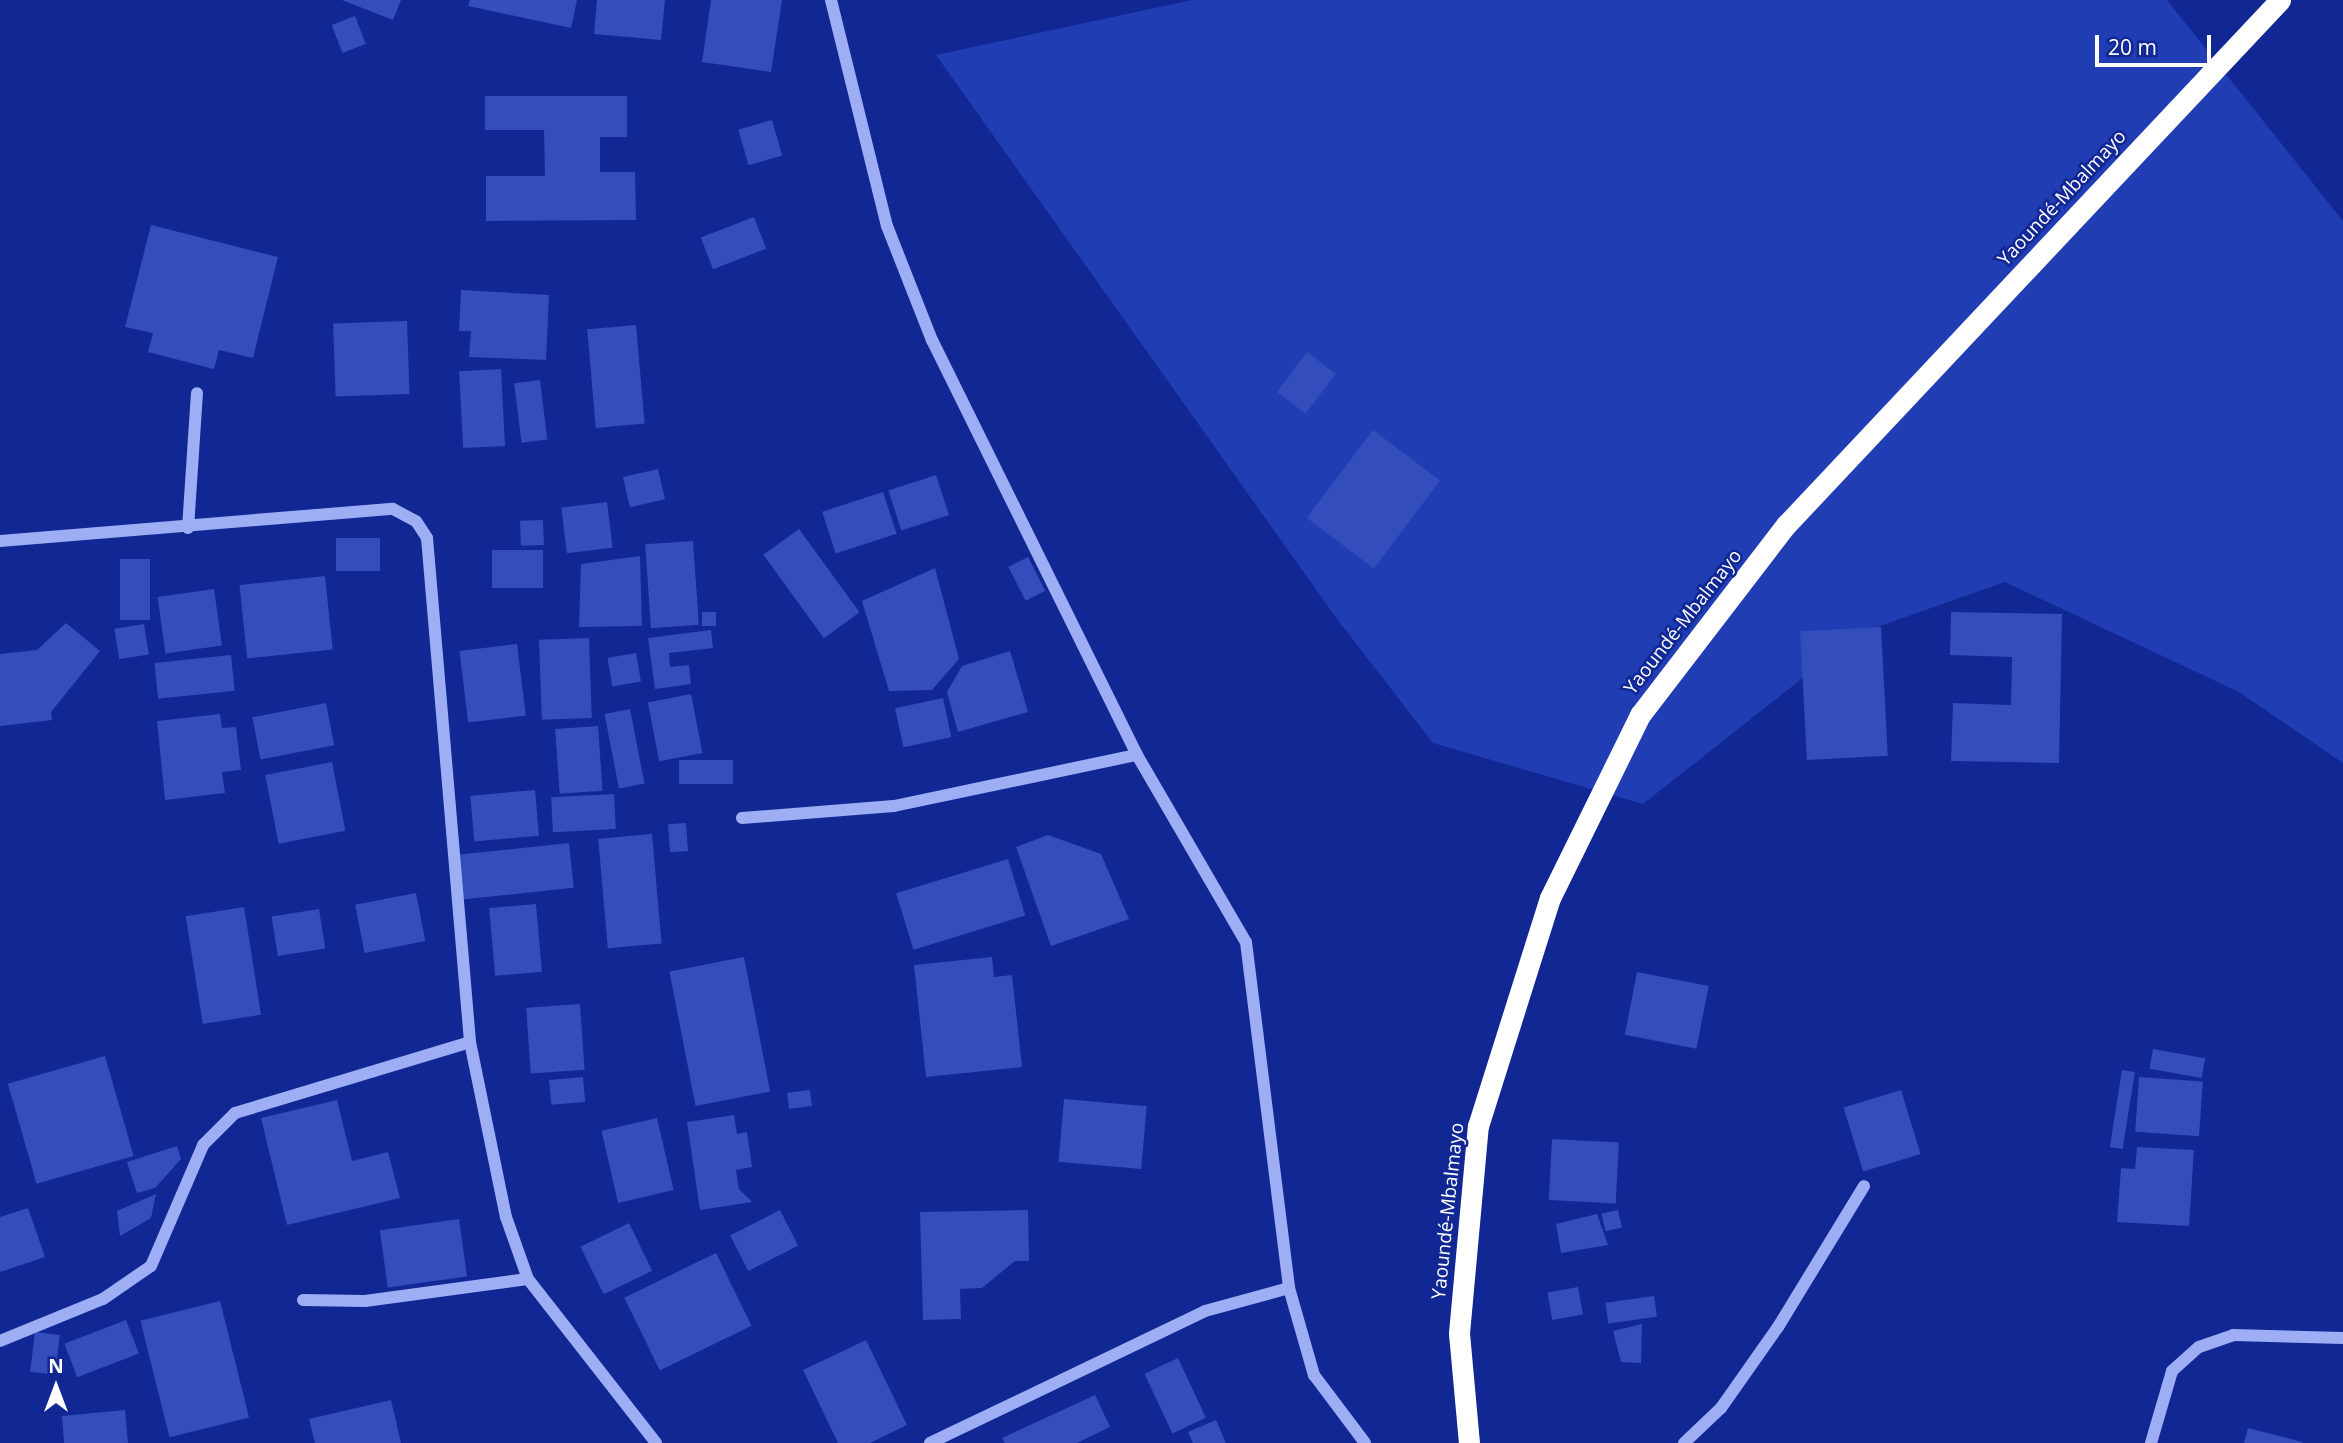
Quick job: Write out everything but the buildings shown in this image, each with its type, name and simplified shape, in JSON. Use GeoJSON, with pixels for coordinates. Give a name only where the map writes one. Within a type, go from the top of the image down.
{"type":"FeatureCollection","features":[{"type":"Feature","properties":{"kind":"highway","name":"Yaoundé-Mbalmayo"},"geometry":{"type":"LineString","coordinates":[[1469,1443],[1459,1333],[1478,1126],[1550,898],[1640,715],[1786,525],[2280,0]]}},
{"type":"Feature","properties":{"kind":"street"},"geometry":{"type":"LineString","coordinates":[[831,0],[887,226],[932,340],[1137,755],[1246,943],[1289,1288],[1314,1375],[1365,1443]]}},
{"type":"Feature","properties":{"kind":"street"},"geometry":{"type":"LineString","coordinates":[[188,528],[197,393]]}},
{"type":"Feature","properties":{"kind":"street"},"geometry":{"type":"LineString","coordinates":[[0,541],[188,528],[393,509],[416,521],[427,538],[470,1042],[483,1123],[528,1279],[656,1443]]}},
{"type":"Feature","properties":{"kind":"street"},"geometry":{"type":"LineString","coordinates":[[741,818],[894,806],[1137,755]]}},
{"type":"Feature","properties":{"kind":"street"},"geometry":{"type":"LineString","coordinates":[[0,1341],[103,1299],[151,1266],[203,1145],[235,1113],[470,1042]]}},
{"type":"Feature","properties":{"kind":"street"},"geometry":{"type":"LineString","coordinates":[[1684,1443],[1721,1408],[1778,1327],[1864,1186]]}},
{"type":"Feature","properties":{"kind":"street"},"geometry":{"type":"LineString","coordinates":[[303,1300],[365,1301],[528,1279]]}},
{"type":"Feature","properties":{"kind":"street"},"geometry":{"type":"LineString","coordinates":[[930,1443],[1205,1311],[1289,1288]]}},
{"type":"Feature","properties":{"kind":"street"},"geometry":{"type":"LineString","coordinates":[[2151,1443],[2172,1371],[2199,1347],[2233,1335],[2343,1338]]}},
{"type":"Feature","properties":{"kind":"shaded area"},"geometry":{"type":"Polygon","coordinates":[[[1192,0],[2167,0],[2343,221],[2343,763],[2239,692],[2005,582],[1860,633],[1643,804],[1433,743],[1337,619],[936,55],[1192,0]]]}}]}
